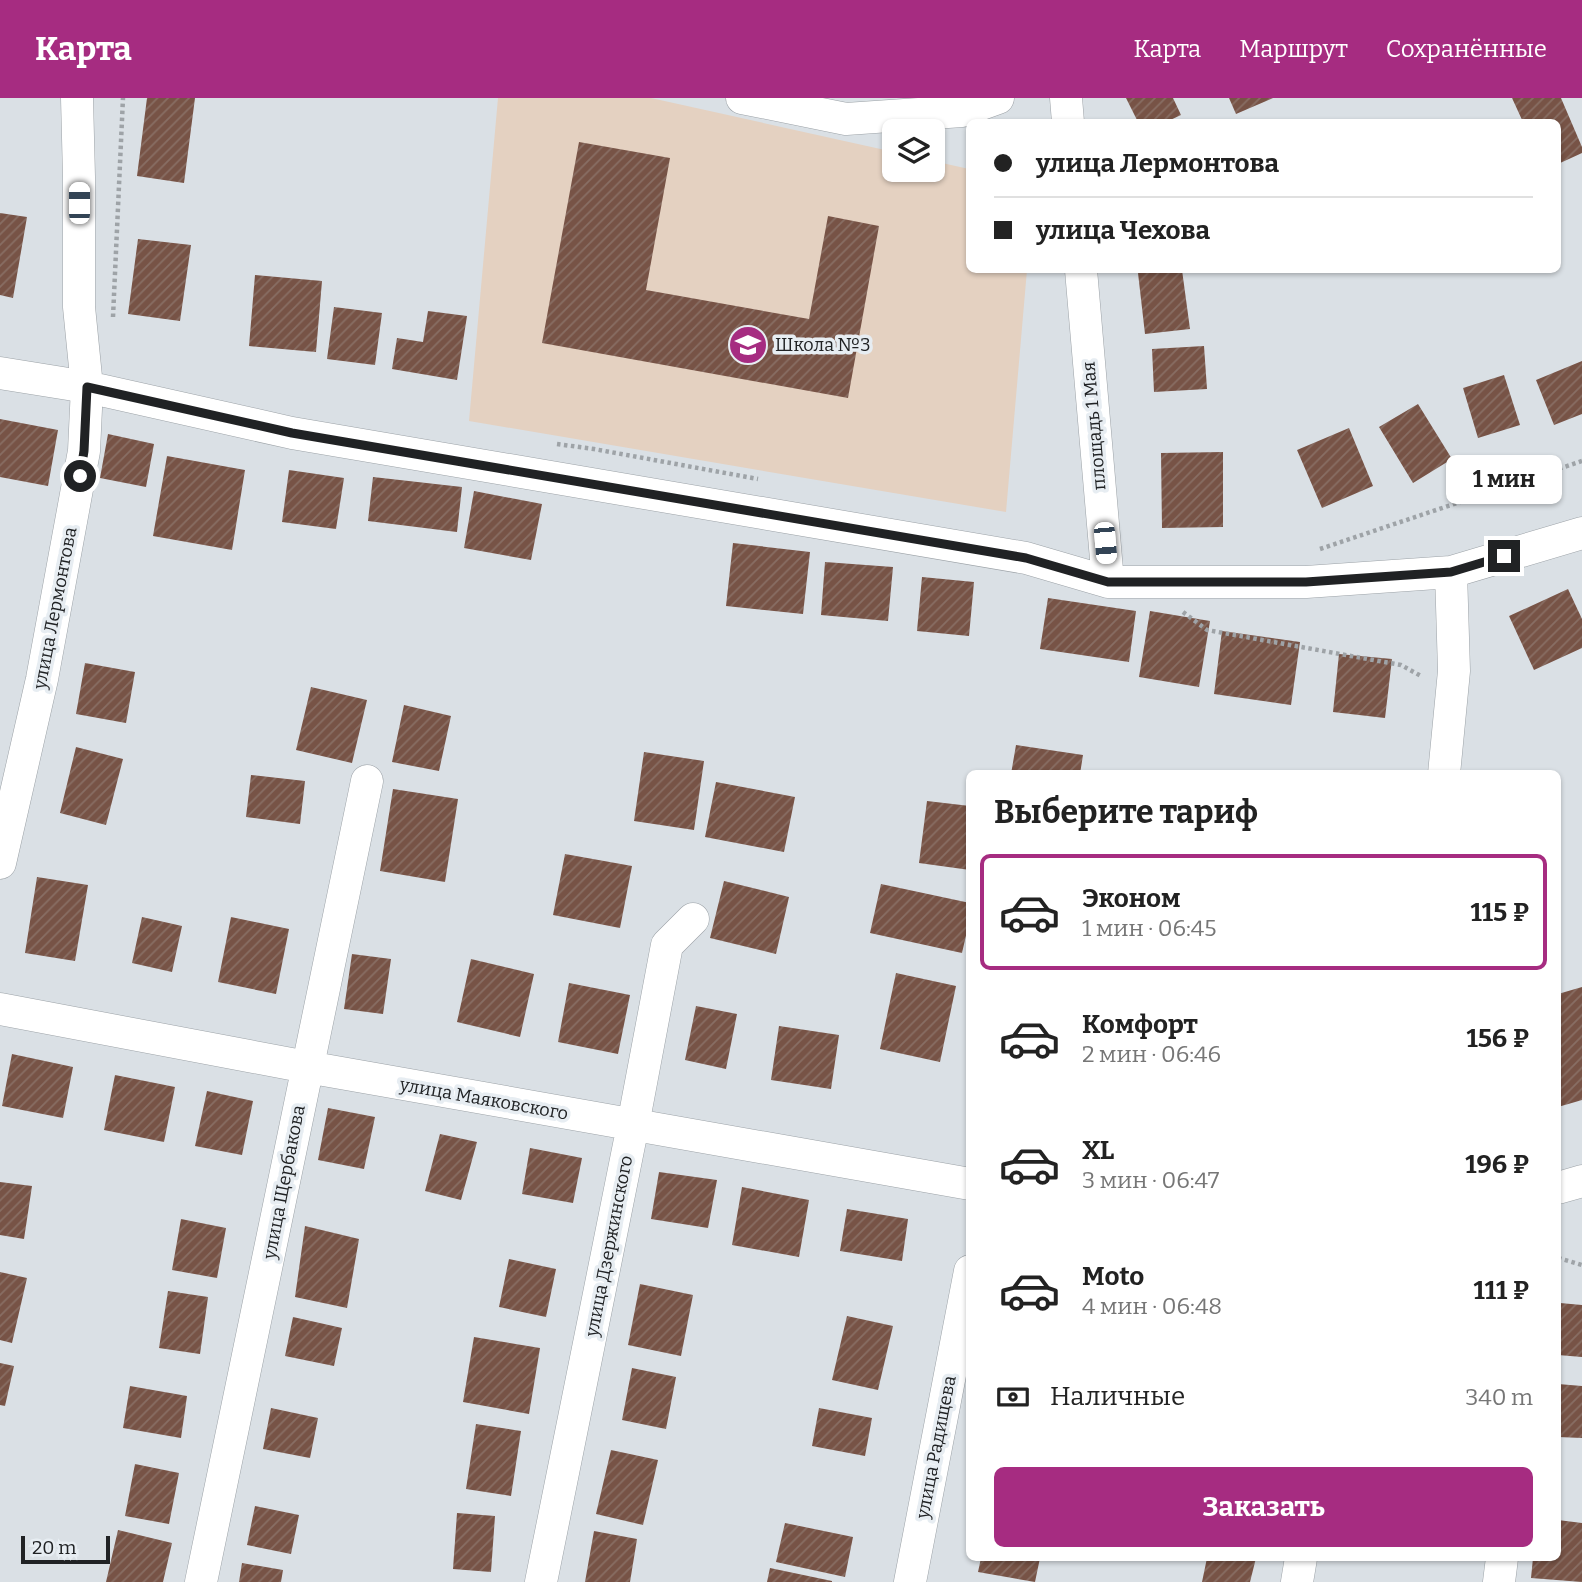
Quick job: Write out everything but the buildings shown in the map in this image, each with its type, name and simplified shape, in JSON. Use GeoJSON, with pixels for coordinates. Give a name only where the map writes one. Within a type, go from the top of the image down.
{"type":"FeatureCollection","features":[{"type":"Feature","properties":{"kind":"street","name":"улица Лермонтова"},"geometry":{"type":"LineString","coordinates":[[0,863],[42,679],[84,451],[87,387],[79,307],[77,98]]}},
{"type":"Feature","properties":{"kind":"street"},"geometry":{"type":"LineString","coordinates":[[742,98],[846,119],[962,111],[998,98]]}},
{"type":"Feature","properties":{"kind":"street"},"geometry":{"type":"LineString","coordinates":[[1066,98],[1068,119]]}},
{"type":"Feature","properties":{"kind":"street","name":"площадь 1 Мая"},"geometry":{"type":"LineString","coordinates":[[1081,273],[1108,582]]}},
{"type":"Feature","properties":{"kind":"street"},"geometry":{"type":"LineString","coordinates":[[0,373],[87,387],[292,433],[1026,558],[1108,582],[1306,582],[1451,572],[1582,533]]}},
{"type":"Feature","properties":{"kind":"street"},"geometry":{"type":"LineString","coordinates":[[1444,770],[1454,671],[1451,572]]}},
{"type":"Feature","properties":{"kind":"street","name":"улица Щербакова"},"geometry":{"type":"LineString","coordinates":[[201,1582],[367,781]]}},
{"type":"Feature","properties":{"kind":"street","name":"улица Дзержинского"},"geometry":{"type":"LineString","coordinates":[[541,1582],[634,1125],[667,945],[693,919]]}},
{"type":"Feature","properties":{"kind":"street","name":"улица Маяковского"},"geometry":{"type":"LineString","coordinates":[[0,1009],[307,1067],[966,1183]]}},
{"type":"Feature","properties":{"kind":"street"},"geometry":{"type":"LineString","coordinates":[[1561,1187],[1582,1181]]}},
{"type":"Feature","properties":{"kind":"street","name":"улица Радищева"},"geometry":{"type":"LineString","coordinates":[[910,1582],[966,1293]]}},
{"type":"Feature","properties":{"kind":"street"},"geometry":{"type":"LineString","coordinates":[[1297,1582],[1300,1561]]}},
{"type":"Feature","properties":{"kind":"street"},"geometry":{"type":"LineString","coordinates":[[1499,1582],[1502,1561]]}},
{"type":"Feature","properties":{"kind":"path"},"geometry":{"type":"LineString","coordinates":[[113,317],[123,98]]}},
{"type":"Feature","properties":{"kind":"path"},"geometry":{"type":"LineString","coordinates":[[554,444],[767,480]]}},
{"type":"Feature","properties":{"kind":"path"},"geometry":{"type":"LineString","coordinates":[[1319,549],[1582,461]]}},
{"type":"Feature","properties":{"kind":"path"},"geometry":{"type":"LineString","coordinates":[[1167,582],[1176,607],[1207,630],[1401,665],[1421,674],[1425,688]]}},
{"type":"Feature","properties":{"kind":"path"},"geometry":{"type":"LineString","coordinates":[[1561,1259],[1582,1265]]}},
{"type":"Feature","properties":{"kind":"shaded area","name":"Школа №3"},"geometry":{"type":"Polygon","coordinates":[[[498,98],[651,98],[882,149],[882,182],[945,182],[945,164],[966,168],[966,273],[1027,273],[1006,512],[469,421],[498,98]]]}},
{"type":"Feature","properties":{"kind":"place","name":"Школа №3"},"geometry":{"type":"Point","coordinates":[748,345]}},
{"type":"Feature","properties":{"kind":"route"},"geometry":{"type":"LineString","coordinates":[[80,476],[87,387],[292,433],[1026,558],[1108,582],[1306,582],[1451,572],[1504,556]]}}]}
